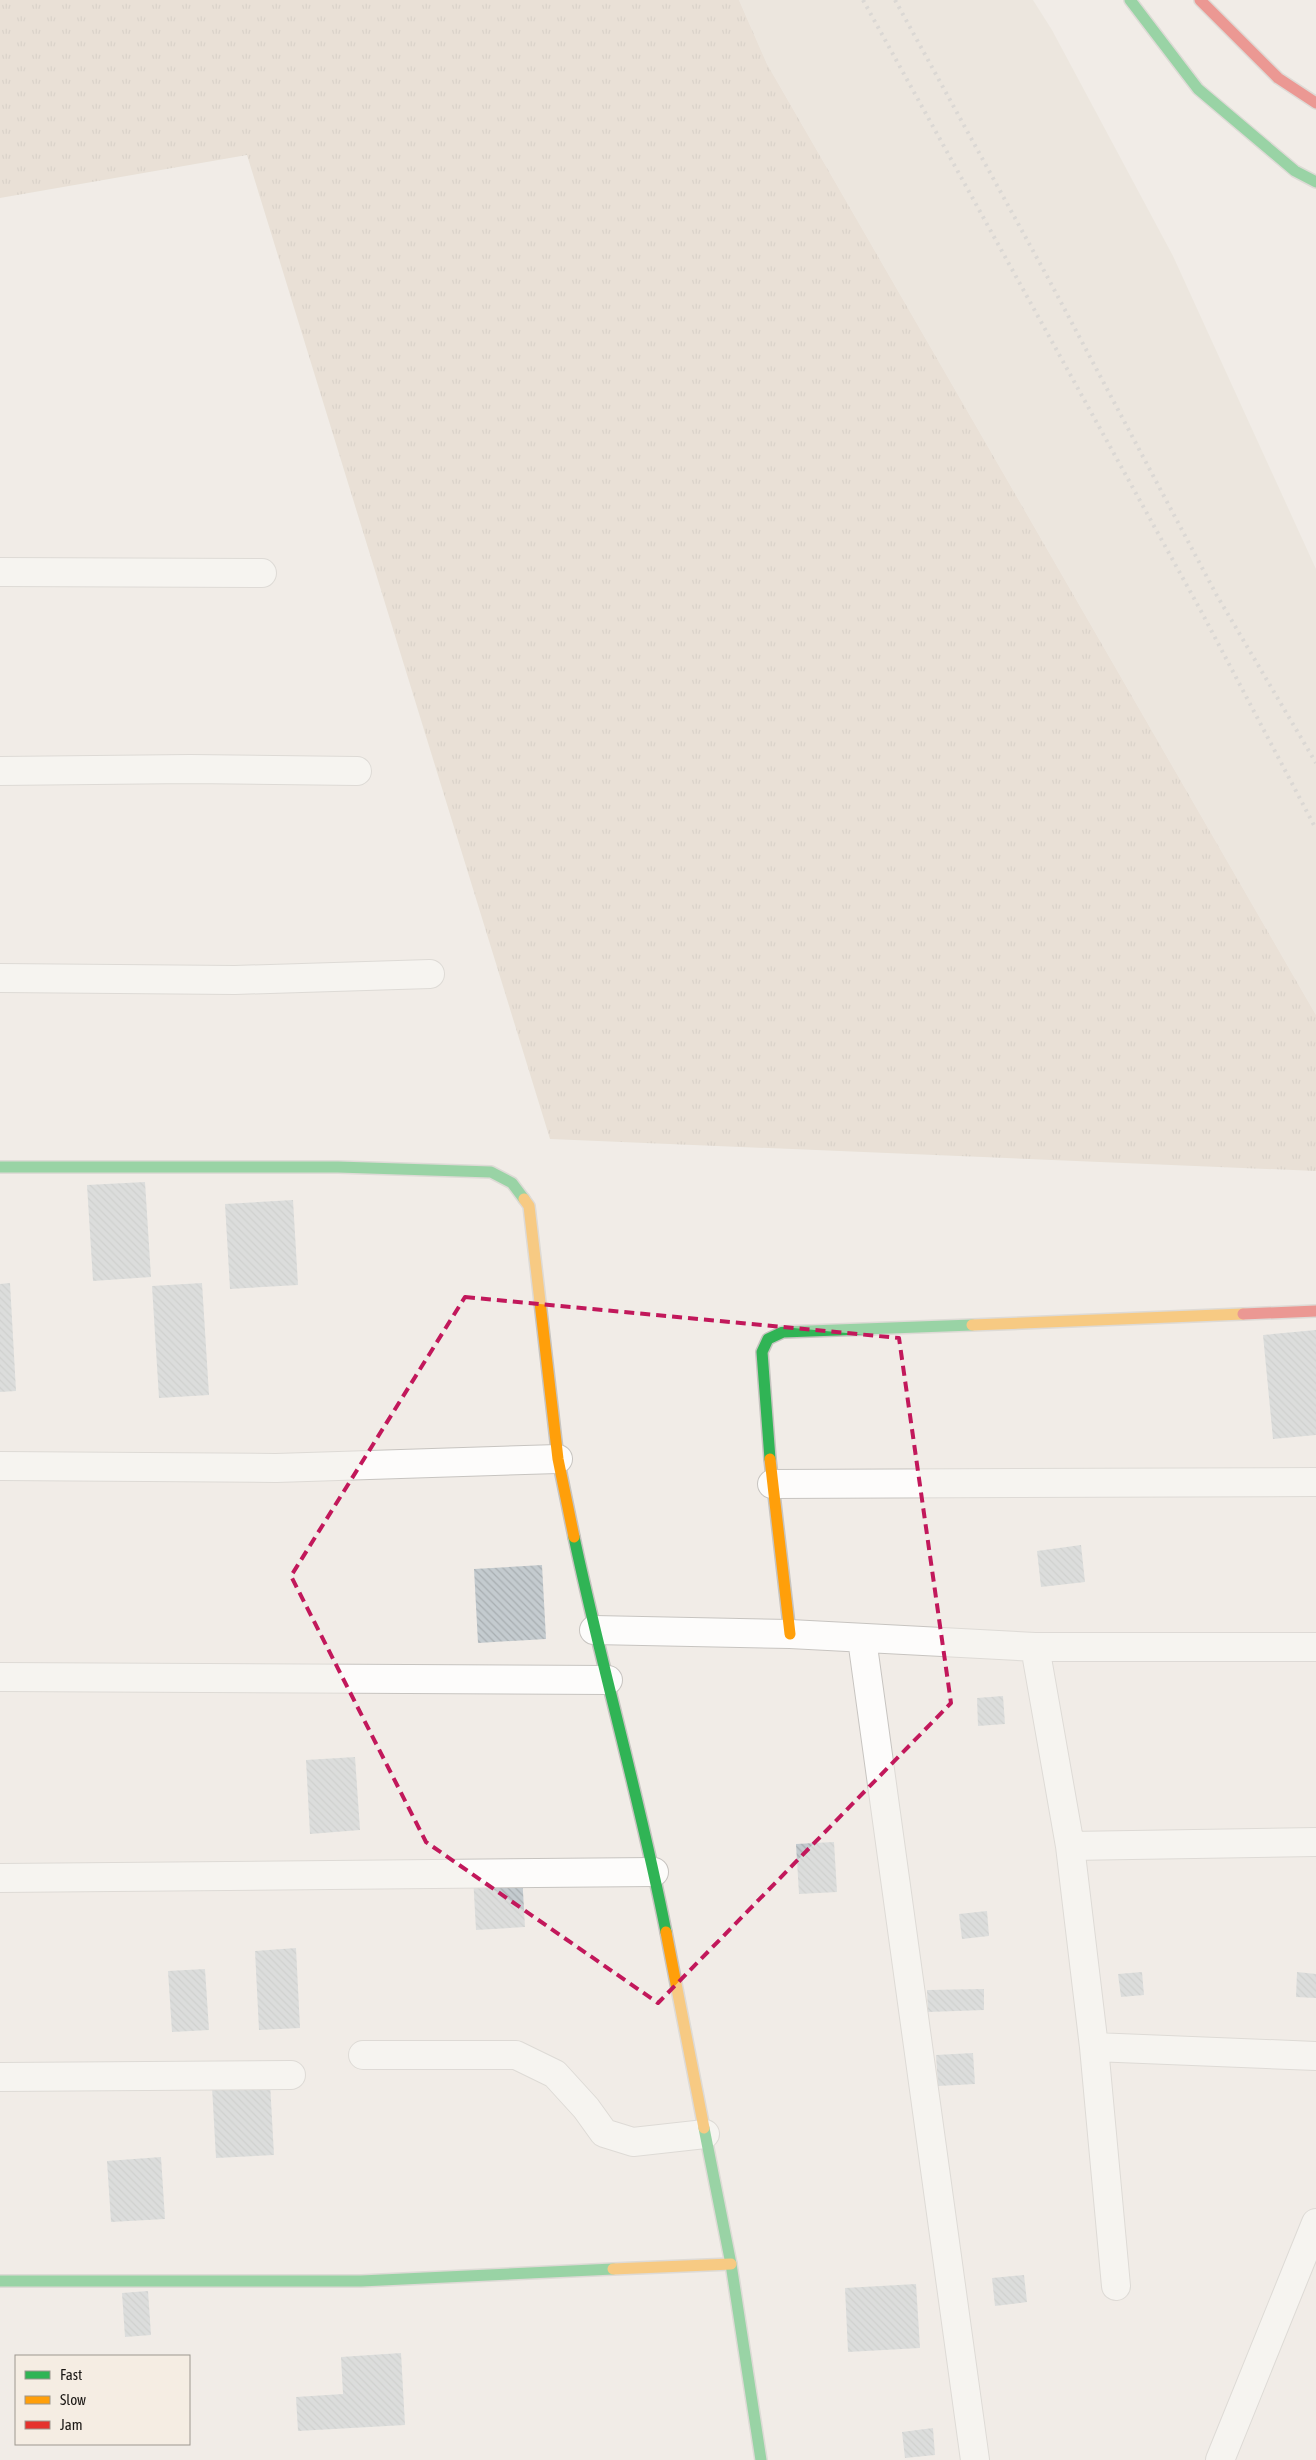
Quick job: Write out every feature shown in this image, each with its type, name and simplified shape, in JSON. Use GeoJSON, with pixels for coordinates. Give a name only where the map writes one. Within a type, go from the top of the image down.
{"type":"FeatureCollection","features":[{"type":"Feature","properties":{"kind":"main road"},"geometry":{"type":"LineString","coordinates":[[1130,0],[1198,89],[1295,171],[1316,182]]}},
{"type":"Feature","properties":{"kind":"main road"},"geometry":{"type":"LineString","coordinates":[[1200,0],[1278,78],[1316,103]]}},
{"type":"Feature","properties":{"kind":"main road"},"geometry":{"type":"LineString","coordinates":[[0,1167],[328,1167],[491,1172],[512,1183],[528,1206],[558,1459],[594,1630],[608,1680],[654,1872],[731,2264],[761,2460]]}},
{"type":"Feature","properties":{"kind":"main road"},"geometry":{"type":"LineString","coordinates":[[790,1634],[772,1484],[762,1352],[768,1339],[783,1332],[1316,1311]]}},
{"type":"Feature","properties":{"kind":"main road"},"geometry":{"type":"LineString","coordinates":[[0,2281],[361,2281],[731,2264]]}},
{"type":"Feature","properties":{"kind":"street"},"geometry":{"type":"LineString","coordinates":[[0,572],[262,573]]}},
{"type":"Feature","properties":{"kind":"street"},"geometry":{"type":"LineString","coordinates":[[0,771],[190,769],[357,771]]}},
{"type":"Feature","properties":{"kind":"street"},"geometry":{"type":"LineString","coordinates":[[0,978],[235,980],[430,974]]}},
{"type":"Feature","properties":{"kind":"street"},"geometry":{"type":"LineString","coordinates":[[0,1466],[276,1468],[558,1459]]}},
{"type":"Feature","properties":{"kind":"street"},"geometry":{"type":"LineString","coordinates":[[772,1484],[1316,1482]]}},
{"type":"Feature","properties":{"kind":"street"},"geometry":{"type":"LineString","coordinates":[[594,1630],[790,1634],[1035,1647],[1316,1647]]}},
{"type":"Feature","properties":{"kind":"street"},"geometry":{"type":"LineString","coordinates":[[862,1639],[975,2460]]}},
{"type":"Feature","properties":{"kind":"street"},"geometry":{"type":"LineString","coordinates":[[1035,1647],[1070,1846],[1094,2047],[1116,2286]]}},
{"type":"Feature","properties":{"kind":"street"},"geometry":{"type":"LineString","coordinates":[[0,1677],[608,1680]]}},
{"type":"Feature","properties":{"kind":"street"},"geometry":{"type":"LineString","coordinates":[[1070,1846],[1316,1842]]}},
{"type":"Feature","properties":{"kind":"street"},"geometry":{"type":"LineString","coordinates":[[0,1878],[654,1872]]}},
{"type":"Feature","properties":{"kind":"street"},"geometry":{"type":"LineString","coordinates":[[1094,2047],[1316,2056]]}},
{"type":"Feature","properties":{"kind":"street"},"geometry":{"type":"LineString","coordinates":[[363,2055],[516,2055],[555,2074],[586,2108],[604,2133],[633,2142],[705,2134]]}},
{"type":"Feature","properties":{"kind":"street"},"geometry":{"type":"LineString","coordinates":[[0,2077],[291,2075]]}},
{"type":"Feature","properties":{"kind":"street"},"geometry":{"type":"LineString","coordinates":[[1220,2460],[1316,2223]]}},
{"type":"Feature","properties":{"kind":"highlighted area"},"geometry":{"type":"Polygon","coordinates":[[[465,1297],[899,1338],[951,1703],[658,2003],[426,1842],[291,1576],[465,1297]]]}},
{"type":"Feature","properties":{"kind":"shaded area"},"geometry":{"type":"Polygon","coordinates":[[[739,0],[1033,0],[1052,30],[1173,256],[1316,569],[1316,1015],[767,64],[739,0]]]}},
{"type":"Feature","properties":{"kind":"green space"},"geometry":{"type":"Polygon","coordinates":[[[0,0],[739,0],[767,64],[1316,1015],[1316,1171],[550,1139],[247,155],[0,198],[0,0]]]}},
{"type":"Feature","properties":{"kind":"building"},"geometry":{"type":"Polygon","coordinates":[[[145,1182],[151,1277],[93,1281],[87,1185],[145,1182]]]}},
{"type":"Feature","properties":{"kind":"building"},"geometry":{"type":"Polygon","coordinates":[[[293,1200],[298,1285],[230,1289],[225,1204],[293,1200]]]}},
{"type":"Feature","properties":{"kind":"building"},"geometry":{"type":"Polygon","coordinates":[[[10,1283],[16,1391],[0,1392],[0,1284],[10,1283]]]}},
{"type":"Feature","properties":{"kind":"building"},"geometry":{"type":"Polygon","coordinates":[[[202,1283],[209,1395],[159,1398],[152,1286],[202,1283]]]}},
{"type":"Feature","properties":{"kind":"building"},"geometry":{"type":"Polygon","coordinates":[[[1316,1330],[1316,1435],[1273,1439],[1263,1335],[1316,1330]]]}},
{"type":"Feature","properties":{"kind":"building"},"geometry":{"type":"Polygon","coordinates":[[[1081,1545],[1085,1582],[1041,1587],[1037,1551],[1081,1545]]]}},
{"type":"Feature","properties":{"kind":"building"},"geometry":{"type":"Polygon","coordinates":[[[542,1565],[546,1639],[478,1643],[474,1569],[542,1565]]]}},
{"type":"Feature","properties":{"kind":"building"},"geometry":{"type":"Polygon","coordinates":[[[1003,1696],[1005,1724],[978,1726],[977,1698],[1003,1696]]]}},
{"type":"Feature","properties":{"kind":"building"},"geometry":{"type":"Polygon","coordinates":[[[355,1757],[360,1830],[310,1834],[306,1760],[355,1757]]]}},
{"type":"Feature","properties":{"kind":"building"},"geometry":{"type":"Polygon","coordinates":[[[834,1842],[837,1892],[799,1894],[796,1844],[834,1842]]]}},
{"type":"Feature","properties":{"kind":"building"},"geometry":{"type":"Polygon","coordinates":[[[522,1874],[525,1927],[476,1930],[473,1876],[522,1874]]]}},
{"type":"Feature","properties":{"kind":"building"},"geometry":{"type":"Polygon","coordinates":[[[987,1911],[989,1936],[962,1939],[959,1914],[987,1911]]]}},
{"type":"Feature","properties":{"kind":"building"},"geometry":{"type":"Polygon","coordinates":[[[296,1948],[300,2028],[259,2030],[255,1951],[296,1948]]]}},
{"type":"Feature","properties":{"kind":"building"},"geometry":{"type":"Polygon","coordinates":[[[205,1969],[209,2030],[172,2032],[168,1971],[205,1969]]]}},
{"type":"Feature","properties":{"kind":"building"},"geometry":{"type":"Polygon","coordinates":[[[1142,1972],[1144,1995],[1121,1997],[1118,1974],[1142,1972]]]}},
{"type":"Feature","properties":{"kind":"building"},"geometry":{"type":"Polygon","coordinates":[[[1297,1972],[1316,1974],[1316,1998],[1296,1997],[1297,1972]]]}},
{"type":"Feature","properties":{"kind":"building"},"geometry":{"type":"Polygon","coordinates":[[[984,1989],[984,2010],[928,2012],[927,1990],[984,1989]]]}},
{"type":"Feature","properties":{"kind":"building"},"geometry":{"type":"Polygon","coordinates":[[[973,2053],[975,2084],[938,2086],[936,2055],[973,2053]]]}},
{"type":"Feature","properties":{"kind":"building"},"geometry":{"type":"Polygon","coordinates":[[[270,2083],[274,2155],[216,2158],[212,2087],[270,2083]]]}},
{"type":"Feature","properties":{"kind":"building"},"geometry":{"type":"Polygon","coordinates":[[[161,2157],[165,2219],[111,2222],[107,2161],[161,2157]]]}},
{"type":"Feature","properties":{"kind":"building"},"geometry":{"type":"Polygon","coordinates":[[[1024,2275],[1027,2302],[995,2306],[992,2278],[1024,2275]]]}},
{"type":"Feature","properties":{"kind":"building"},"geometry":{"type":"Polygon","coordinates":[[[916,2284],[920,2348],[848,2352],[845,2288],[916,2284]]]}},
{"type":"Feature","properties":{"kind":"building"},"geometry":{"type":"Polygon","coordinates":[[[148,2291],[151,2335],[125,2337],[122,2293],[148,2291]]]}},
{"type":"Feature","properties":{"kind":"building"},"geometry":{"type":"Polygon","coordinates":[[[401,2353],[405,2425],[298,2431],[296,2397],[343,2394],[341,2357],[401,2353]]]}},
{"type":"Feature","properties":{"kind":"building"},"geometry":{"type":"Polygon","coordinates":[[[933,2428],[935,2455],[905,2458],[902,2432],[933,2428]]]}},
{"type":"Feature","properties":{"kind":"railway"},"geometry":{"type":"LineString","coordinates":[[863,0],[1201,611],[1316,829]]}},
{"type":"Feature","properties":{"kind":"railway"},"geometry":{"type":"LineString","coordinates":[[895,0],[1048,278],[1216,594],[1316,763]]}},
{"type":"Feature","properties":{"kind":"traffic: fast"},"geometry":{"type":"LineString","coordinates":[[1130,0],[1198,89],[1295,171],[1316,182]]}},
{"type":"Feature","properties":{"kind":"traffic: fast"},"geometry":{"type":"LineString","coordinates":[[0,1167],[338,1167],[491,1172],[512,1183],[524,1199]]}},
{"type":"Feature","properties":{"kind":"traffic: fast"},"geometry":{"type":"LineString","coordinates":[[770,1459],[762,1352],[768,1339],[783,1332],[972,1325]]}},
{"type":"Feature","properties":{"kind":"traffic: fast"},"geometry":{"type":"LineString","coordinates":[[574,1537],[645,1833],[666,1932]]}},
{"type":"Feature","properties":{"kind":"traffic: fast"},"geometry":{"type":"LineString","coordinates":[[704,2128],[731,2264],[761,2460]]}},
{"type":"Feature","properties":{"kind":"traffic: fast"},"geometry":{"type":"LineString","coordinates":[[0,2281],[361,2281],[613,2269]]}},
{"type":"Feature","properties":{"kind":"traffic: slow"},"geometry":{"type":"LineString","coordinates":[[524,1199],[529,1206],[558,1459],[574,1537]]}},
{"type":"Feature","properties":{"kind":"traffic: slow"},"geometry":{"type":"LineString","coordinates":[[972,1325],[1243,1314]]}},
{"type":"Feature","properties":{"kind":"traffic: slow"},"geometry":{"type":"LineString","coordinates":[[770,1459],[790,1634]]}},
{"type":"Feature","properties":{"kind":"traffic: slow"},"geometry":{"type":"LineString","coordinates":[[666,1932],[704,2128]]}},
{"type":"Feature","properties":{"kind":"traffic: slow"},"geometry":{"type":"LineString","coordinates":[[613,2269],[731,2264]]}},
{"type":"Feature","properties":{"kind":"traffic: jam"},"geometry":{"type":"LineString","coordinates":[[1200,0],[1278,78],[1316,103]]}},
{"type":"Feature","properties":{"kind":"traffic: jam"},"geometry":{"type":"LineString","coordinates":[[1243,1314],[1316,1311]]}}]}
